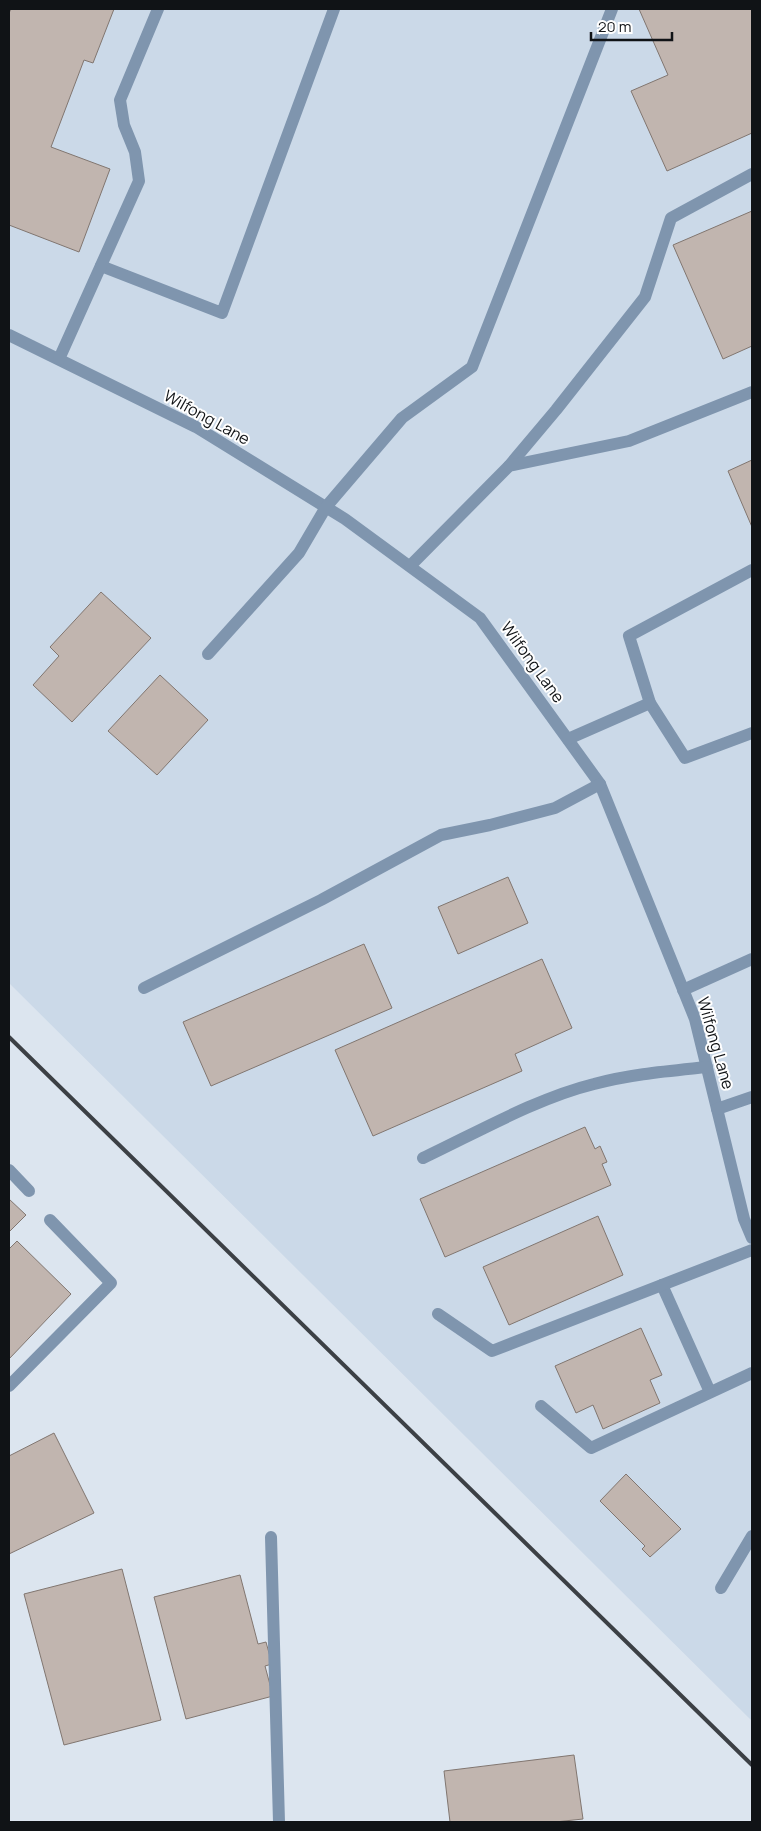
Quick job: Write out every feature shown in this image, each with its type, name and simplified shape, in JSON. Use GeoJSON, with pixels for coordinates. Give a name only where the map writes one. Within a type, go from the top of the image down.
{"type":"FeatureCollection","features":[{"type":"Feature","properties":{"kind":"street"},"geometry":{"type":"LineString","coordinates":[[58,359],[139,181],[135,152],[124,125],[120,100],[158,9]]}},
{"type":"Feature","properties":{"kind":"street"},"geometry":{"type":"LineString","coordinates":[[101,266],[222,313],[334,9]]}},
{"type":"Feature","properties":{"kind":"street"},"geometry":{"type":"LineString","coordinates":[[208,654],[299,553],[326,507],[402,418],[472,368],[612,9]]}},
{"type":"Feature","properties":{"kind":"street"},"geometry":{"type":"LineString","coordinates":[[410,566],[509,466],[556,410],[645,297],[671,218],[752,174]]}},
{"type":"Feature","properties":{"kind":"street","name":"Wilfong Lane"},"geometry":{"type":"LineString","coordinates":[[9,335],[196,427],[326,507],[480,618],[600,784],[695,1019],[744,1218],[752,1238]]}},
{"type":"Feature","properties":{"kind":"street"},"geometry":{"type":"LineString","coordinates":[[509,466],[629,441],[752,392]]}},
{"type":"Feature","properties":{"kind":"street"},"geometry":{"type":"LineString","coordinates":[[752,570],[629,636],[650,703],[684,758],[752,733]]}},
{"type":"Feature","properties":{"kind":"street"},"geometry":{"type":"LineString","coordinates":[[568,739],[650,703]]}},
{"type":"Feature","properties":{"kind":"street"},"geometry":{"type":"LineString","coordinates":[[144,988],[321,900],[441,835],[556,808],[600,784]]}},
{"type":"Feature","properties":{"kind":"street"},"geometry":{"type":"LineString","coordinates":[[683,990],[752,959]]}},
{"type":"Feature","properties":{"kind":"street"},"geometry":{"type":"LineString","coordinates":[[423,1158],[539,1104],[592,1084],[639,1074],[707,1066]]}},
{"type":"Feature","properties":{"kind":"street"},"geometry":{"type":"LineString","coordinates":[[717,1109],[752,1096]]}},
{"type":"Feature","properties":{"kind":"street"},"geometry":{"type":"LineString","coordinates":[[9,1170],[29,1191]]}},
{"type":"Feature","properties":{"kind":"street"},"geometry":{"type":"LineString","coordinates":[[9,1386],[111,1283],[50,1220]]}},
{"type":"Feature","properties":{"kind":"street"},"geometry":{"type":"LineString","coordinates":[[438,1314],[492,1351],[752,1250]]}},
{"type":"Feature","properties":{"kind":"street"},"geometry":{"type":"LineString","coordinates":[[662,1285],[710,1392]]}},
{"type":"Feature","properties":{"kind":"street"},"geometry":{"type":"LineString","coordinates":[[541,1406],[590,1448],[752,1373]]}},
{"type":"Feature","properties":{"kind":"street"},"geometry":{"type":"LineString","coordinates":[[721,1588],[752,1536]]}},
{"type":"Feature","properties":{"kind":"street"},"geometry":{"type":"LineString","coordinates":[[271,1537],[279,1822]]}},
{"type":"Feature","properties":{"kind":"shaded area"},"geometry":{"type":"Polygon","coordinates":[[[9,9],[752,9],[752,1721],[9,983],[9,9]]]}},
{"type":"Feature","properties":{"kind":"building"},"geometry":{"type":"Polygon","coordinates":[[[11,9],[114,9],[93,63],[84,60],[51,147],[110,169],[79,252],[9,225],[9,13],[11,9]]]}},
{"type":"Feature","properties":{"kind":"building"},"geometry":{"type":"Polygon","coordinates":[[[639,9],[752,9],[752,133],[667,171],[631,91],[668,75],[639,9]]]}},
{"type":"Feature","properties":{"kind":"building"},"geometry":{"type":"Polygon","coordinates":[[[752,211],[752,346],[723,359],[673,245],[752,211]]]}},
{"type":"Feature","properties":{"kind":"building"},"geometry":{"type":"Polygon","coordinates":[[[752,460],[752,527],[728,471],[752,460]]]}},
{"type":"Feature","properties":{"kind":"building"},"geometry":{"type":"Polygon","coordinates":[[[101,592],[151,638],[72,722],[33,685],[59,656],[50,647],[101,592]]]}},
{"type":"Feature","properties":{"kind":"building"},"geometry":{"type":"Polygon","coordinates":[[[160,675],[208,720],[157,775],[108,731],[160,675]]]}},
{"type":"Feature","properties":{"kind":"building"},"geometry":{"type":"Polygon","coordinates":[[[508,877],[528,923],[458,954],[438,907],[508,877]]]}},
{"type":"Feature","properties":{"kind":"building"},"geometry":{"type":"Polygon","coordinates":[[[364,944],[392,1008],[211,1086],[183,1022],[364,944]]]}},
{"type":"Feature","properties":{"kind":"building"},"geometry":{"type":"Polygon","coordinates":[[[542,959],[572,1028],[515,1054],[522,1071],[373,1136],[335,1050],[542,959]]]}},
{"type":"Feature","properties":{"kind":"building"},"geometry":{"type":"Polygon","coordinates":[[[585,1127],[595,1149],[600,1146],[607,1162],[602,1164],[611,1185],[445,1257],[420,1199],[585,1127]]]}},
{"type":"Feature","properties":{"kind":"building"},"geometry":{"type":"Polygon","coordinates":[[[9,1199],[26,1215],[9,1232],[9,1199]]]}},
{"type":"Feature","properties":{"kind":"building"},"geometry":{"type":"Polygon","coordinates":[[[598,1216],[623,1275],[509,1325],[483,1267],[598,1216]]]}},
{"type":"Feature","properties":{"kind":"building"},"geometry":{"type":"Polygon","coordinates":[[[17,1241],[71,1294],[9,1359],[9,1249],[17,1241]]]}},
{"type":"Feature","properties":{"kind":"building"},"geometry":{"type":"Polygon","coordinates":[[[641,1328],[662,1375],[650,1380],[660,1403],[603,1429],[593,1405],[576,1413],[555,1366],[641,1328]]]}},
{"type":"Feature","properties":{"kind":"building"},"geometry":{"type":"Polygon","coordinates":[[[54,1433],[94,1513],[9,1554],[9,1456],[54,1433]]]}},
{"type":"Feature","properties":{"kind":"building"},"geometry":{"type":"Polygon","coordinates":[[[626,1474],[681,1529],[650,1557],[642,1549],[645,1546],[600,1501],[626,1474]]]}},
{"type":"Feature","properties":{"kind":"building"},"geometry":{"type":"Polygon","coordinates":[[[122,1569],[161,1720],[64,1745],[24,1594],[122,1569]]]}},
{"type":"Feature","properties":{"kind":"building"},"geometry":{"type":"Polygon","coordinates":[[[240,1575],[258,1644],[266,1642],[272,1664],[265,1666],[273,1696],[186,1719],[154,1597],[240,1575]]]}},
{"type":"Feature","properties":{"kind":"building"},"geometry":{"type":"Polygon","coordinates":[[[574,1755],[583,1819],[555,1822],[450,1822],[444,1771],[574,1755]]]}},
{"type":"Feature","properties":{"kind":"railway"},"geometry":{"type":"LineString","coordinates":[[9,1037],[752,1765]]}}]}
